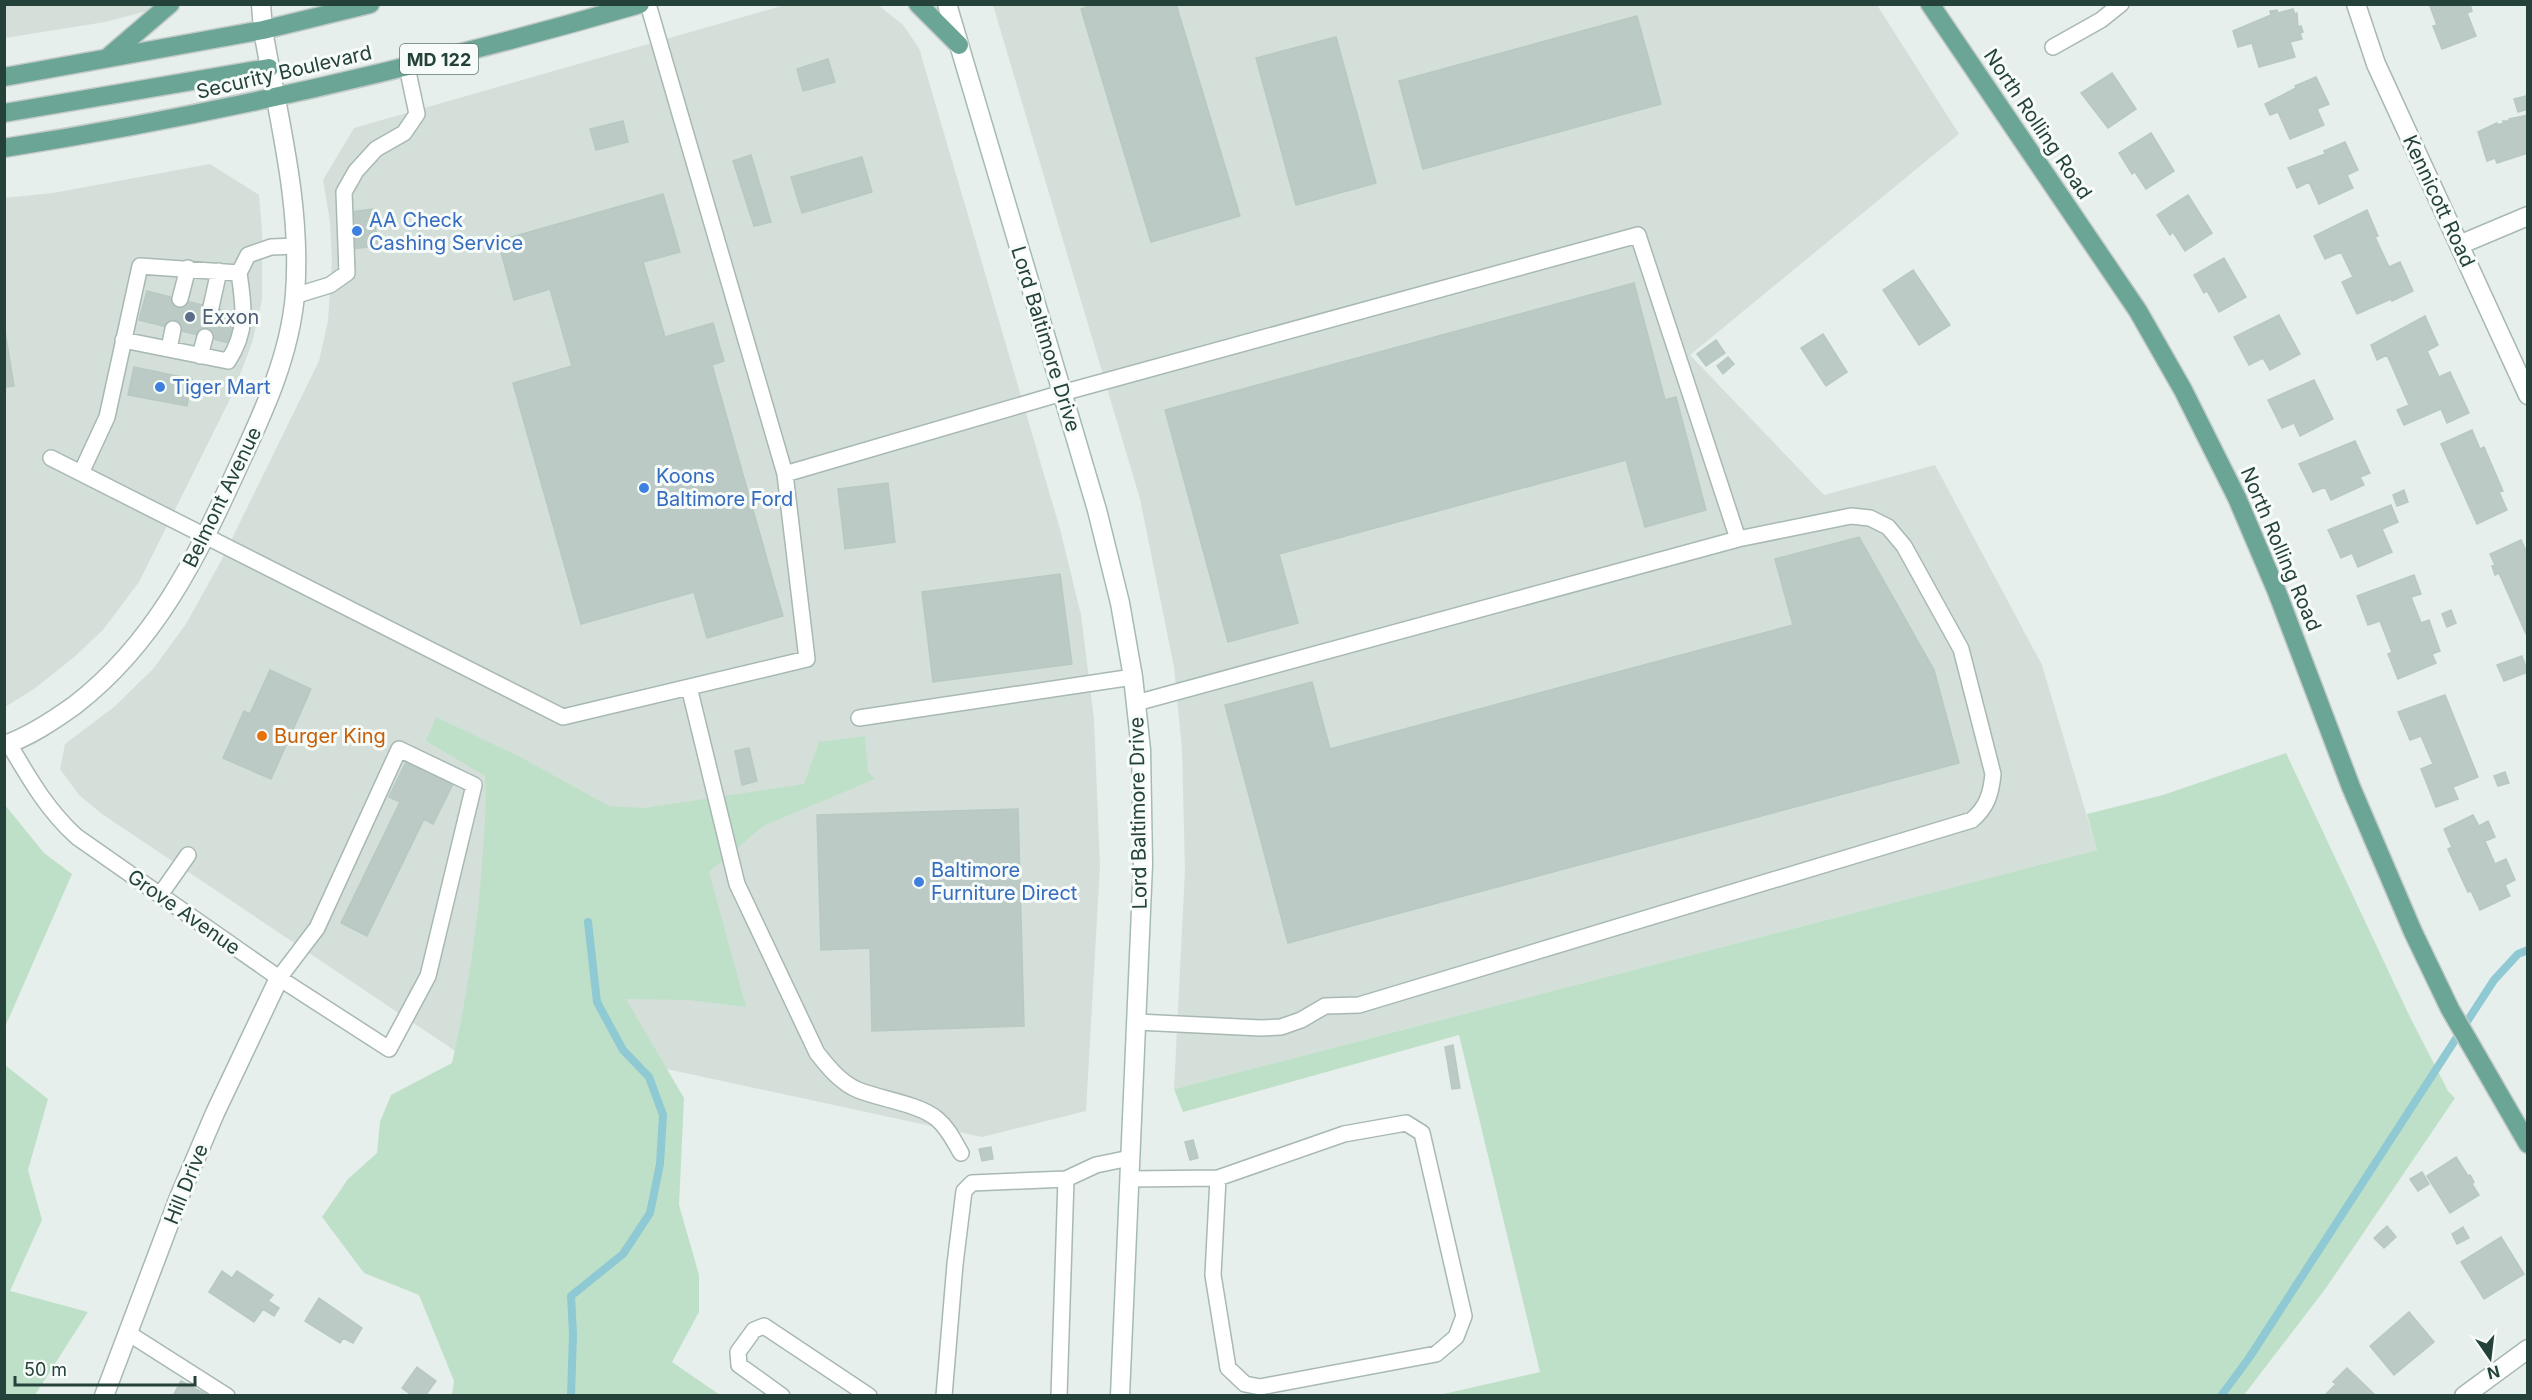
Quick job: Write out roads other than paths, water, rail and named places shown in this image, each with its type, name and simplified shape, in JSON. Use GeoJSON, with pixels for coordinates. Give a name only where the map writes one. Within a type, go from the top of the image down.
{"type":"FeatureCollection","features":[{"type":"Feature","properties":{"kind":"main road"},"geometry":{"type":"LineString","coordinates":[[105,60],[170,4]]}},
{"type":"Feature","properties":{"kind":"main road"},"geometry":{"type":"LineString","coordinates":[[4,77],[262,30],[370,4]]}},
{"type":"Feature","properties":{"kind":"main road","name":"Security Boulevard"},"geometry":{"type":"LineString","coordinates":[[4,148],[119,130],[274,99],[407,67],[640,4]]}},
{"type":"Feature","properties":{"kind":"main road"},"geometry":{"type":"LineString","coordinates":[[918,4],[959,45]]}},
{"type":"Feature","properties":{"kind":"main road","name":"North Rolling Road"},"geometry":{"type":"LineString","coordinates":[[1931,6],[2138,311],[2183,390],[2241,508],[2277,592],[2376,849],[2450,1009],[2528,1144]]}},
{"type":"Feature","properties":{"kind":"main road"},"geometry":{"type":"LineString","coordinates":[[4,113],[269,68]]}},
{"type":"Feature","properties":{"kind":"street","name":"Belmont Avenue"},"geometry":{"type":"LineString","coordinates":[[7,745],[54,720],[99,685],[134,650],[168,604],[207,535],[269,401],[286,346],[294,296],[297,246],[291,183],[262,30],[254,4]]}},
{"type":"Feature","properties":{"kind":"street","name":"Belmont Avenue"},"geometry":{"type":"LineString","coordinates":[[261,4],[262,30]]}},
{"type":"Feature","properties":{"kind":"street","name":"Lord Baltimore Drive"},"geometry":{"type":"LineString","coordinates":[[947,4],[1097,510],[1120,603],[1133,677],[1141,750],[1143,864],[1120,1395]]}},
{"type":"Feature","properties":{"kind":"street","name":"Kennicott Road"},"geometry":{"type":"LineString","coordinates":[[2356,4],[2376,64],[2528,395]]}},
{"type":"Feature","properties":{"kind":"street"},"geometry":{"type":"LineString","coordinates":[[2459,245],[2528,216]]}},
{"type":"Feature","properties":{"kind":"street","name":"Hill Drive"},"geometry":{"type":"LineString","coordinates":[[104,1395],[184,1185],[215,1113],[279,978]]}},
{"type":"Feature","properties":{"kind":"street"},"geometry":{"type":"LineString","coordinates":[[2464,1395],[2528,1349]]}},
{"type":"Feature","properties":{"kind":"lane"},"geometry":{"type":"LineString","coordinates":[[51,458],[563,717],[807,659],[785,474],[648,4]]}},
{"type":"Feature","properties":{"kind":"lane"},"geometry":{"type":"LineString","coordinates":[[2054,47],[2101,20],[2121,4]]}},
{"type":"Feature","properties":{"kind":"lane"},"geometry":{"type":"LineString","coordinates":[[294,296],[330,285],[346,273],[344,192],[356,171],[376,148],[404,133],[417,114],[407,67]]}},
{"type":"Feature","properties":{"kind":"lane"},"geometry":{"type":"LineString","coordinates":[[785,474],[1062,393],[1638,235],[1738,539]]}},
{"type":"Feature","properties":{"kind":"lane"},"geometry":{"type":"LineString","coordinates":[[123,340],[228,361],[235,352],[245,313],[239,273],[248,255],[271,247],[297,246]]}},
{"type":"Feature","properties":{"kind":"lane"},"geometry":{"type":"LineString","coordinates":[[81,473],[107,417],[140,266],[239,273]]}},
{"type":"Feature","properties":{"kind":"lane"},"geometry":{"type":"LineString","coordinates":[[180,299],[188,268]]}},
{"type":"Feature","properties":{"kind":"lane"},"geometry":{"type":"LineString","coordinates":[[211,307],[219,271]]}},
{"type":"Feature","properties":{"kind":"lane"},"geometry":{"type":"LineString","coordinates":[[169,349],[173,329]]}},
{"type":"Feature","properties":{"kind":"lane"},"geometry":{"type":"LineString","coordinates":[[200,356],[205,337]]}},
{"type":"Feature","properties":{"kind":"lane"},"geometry":{"type":"LineString","coordinates":[[1136,703],[1738,539],[1851,516],[1870,518],[1888,527],[1904,546],[1961,649],[1993,774],[1990,794],[1983,811],[1972,820],[1359,1005],[1325,1006],[1301,1020],[1281,1027],[1137,1022]]}},
{"type":"Feature","properties":{"kind":"lane"},"geometry":{"type":"LineString","coordinates":[[859,718],[1133,677]]}},
{"type":"Feature","properties":{"kind":"lane"},"geometry":{"type":"LineString","coordinates":[[689,687],[737,884],[817,1053],[831,1071],[856,1090],[897,1102],[936,1118],[950,1133],[961,1153]]}},
{"type":"Feature","properties":{"kind":"lane","name":"Grove Avenue"},"geometry":{"type":"LineString","coordinates":[[7,745],[41,798],[57,819],[77,837],[279,978],[389,1049],[428,976],[474,785],[399,748],[317,928],[279,978]]}},
{"type":"Feature","properties":{"kind":"lane"},"geometry":{"type":"LineString","coordinates":[[160,895],[188,855]]}},
{"type":"Feature","properties":{"kind":"lane"},"geometry":{"type":"LineString","coordinates":[[1129,1179],[1218,1178],[1344,1134],[1406,1123],[1422,1133],[1464,1316],[1456,1337],[1436,1354],[1260,1387],[1245,1384],[1228,1368],[1213,1275],[1218,1178]]}},
{"type":"Feature","properties":{"kind":"lane"},"geometry":{"type":"LineString","coordinates":[[944,1395],[955,1264],[964,1191],[972,1183],[1066,1179],[1096,1165],[1130,1158]]}},
{"type":"Feature","properties":{"kind":"lane"},"geometry":{"type":"LineString","coordinates":[[1059,1395],[1066,1179]]}},
{"type":"Feature","properties":{"kind":"lane"},"geometry":{"type":"LineString","coordinates":[[782,1395],[740,1365],[738,1352],[754,1330],[764,1326],[869,1395]]}},
{"type":"Feature","properties":{"kind":"lane"},"geometry":{"type":"LineString","coordinates":[[128,1333],[227,1395]]}},
{"type":"Feature","properties":{"kind":"waterway"},"geometry":{"type":"LineString","coordinates":[[571,1396],[573,1334],[571,1296],[623,1254],[650,1213],[660,1164],[663,1115],[649,1077],[623,1050],[597,1002],[588,922]]}},
{"type":"Feature","properties":{"kind":"waterway"},"geometry":{"type":"LineString","coordinates":[[2221,1396],[2249,1358],[2494,980],[2518,954],[2528,950]]}},
{"type":"Feature","properties":{"kind":"place","name":"AA Check Cashing Service"},"geometry":{"type":"Point","coordinates":[357,231]}},
{"type":"Feature","properties":{"kind":"place","name":"Exxon"},"geometry":{"type":"Point","coordinates":[190,317]}},
{"type":"Feature","properties":{"kind":"place","name":"Tiger Mart"},"geometry":{"type":"Point","coordinates":[160,387]}},
{"type":"Feature","properties":{"kind":"place","name":"Koons Baltimore Ford"},"geometry":{"type":"Point","coordinates":[644,488]}},
{"type":"Feature","properties":{"kind":"place","name":"Burger King"},"geometry":{"type":"Point","coordinates":[262,736]}},
{"type":"Feature","properties":{"kind":"place","name":"Baltimore Furniture Direct"},"geometry":{"type":"Point","coordinates":[919,882]}}]}
